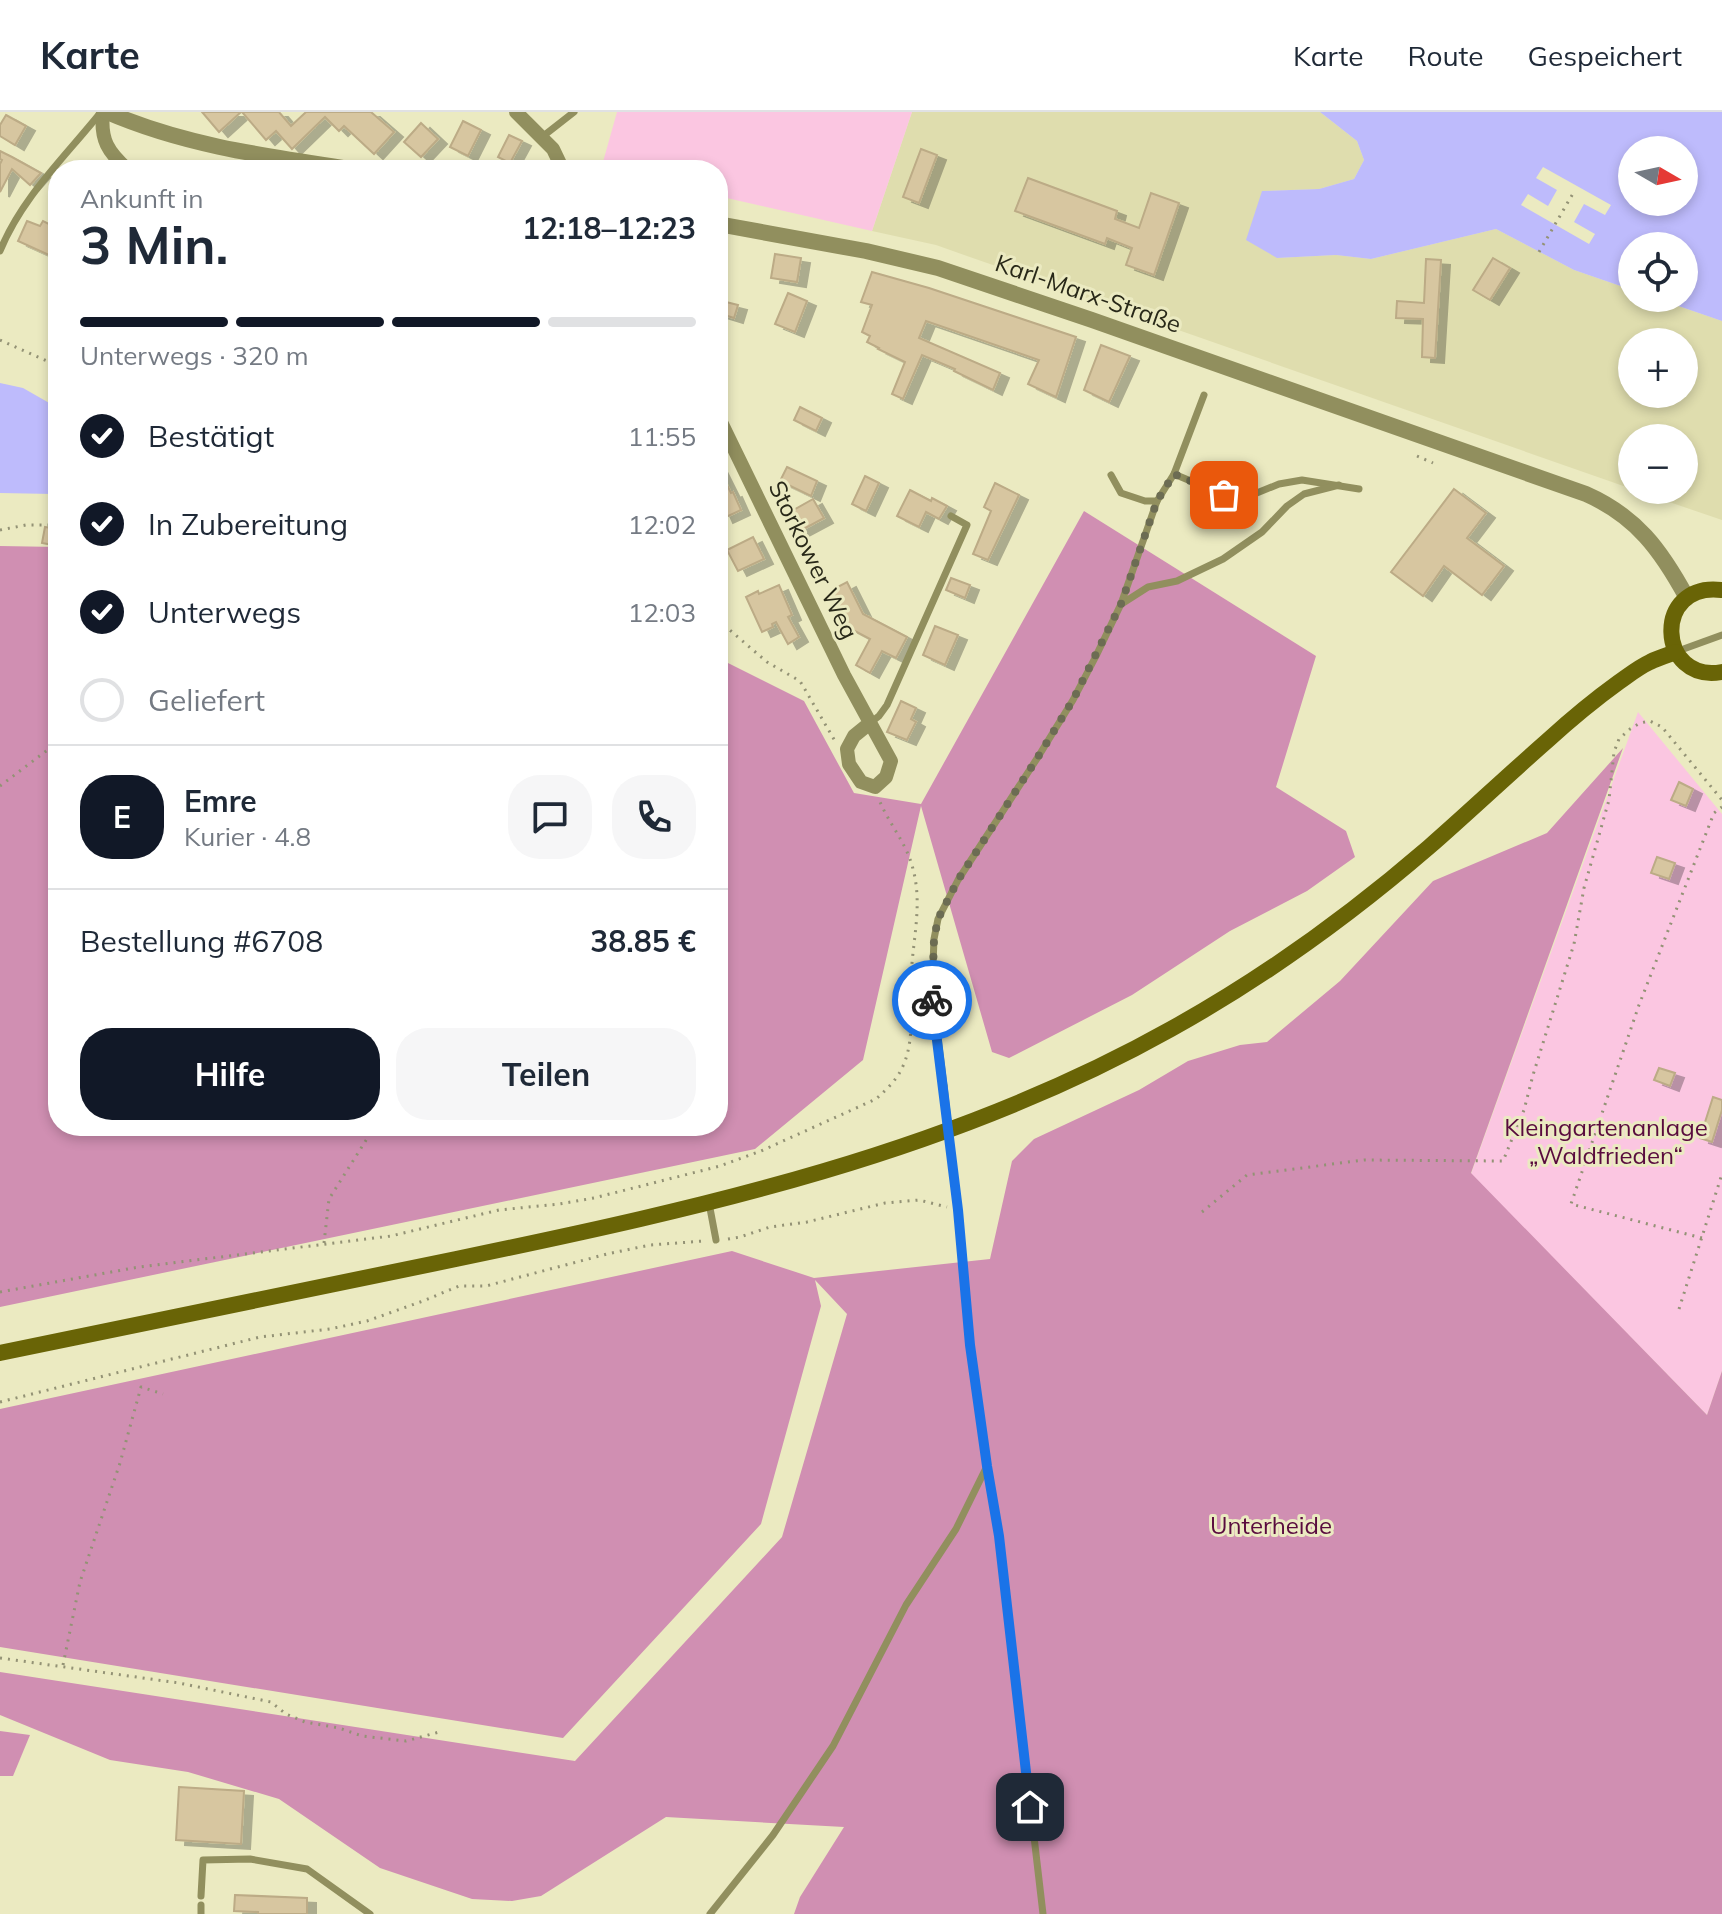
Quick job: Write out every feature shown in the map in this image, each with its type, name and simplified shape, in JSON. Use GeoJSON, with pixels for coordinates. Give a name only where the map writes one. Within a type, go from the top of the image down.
{"type":"FeatureCollection","features":[{"type":"Feature","properties":{"kind":"main road"},"geometry":{"type":"LineString","coordinates":[[1722,590],[1709,589],[1687,598],[1678,606],[1671,629],[1672,641],[1682,660],[1697,670],[1722,672]]}},
{"type":"Feature","properties":{"kind":"main road"},"geometry":{"type":"LineString","coordinates":[[0,1353],[515,1247],[709,1203],[854,1164],[968,1124],[1063,1085],[1173,1028],[1247,984],[1341,919],[1432,845],[1572,718],[1644,664],[1676,652]]}},
{"type":"Feature","properties":{"kind":"street"},"geometry":{"type":"LineString","coordinates":[[117,160],[110,154],[101,126],[104,112],[203,144],[290,160]]}},
{"type":"Feature","properties":{"kind":"street"},"geometry":{"type":"LineString","coordinates":[[516,112],[553,149],[558,160]]}},
{"type":"Feature","properties":{"kind":"street","name":"Karl-Marx-Straße"},"geometry":{"type":"LineString","coordinates":[[728,226],[866,251],[938,268],[1586,494],[1611,506],[1639,528],[1661,554],[1687,598]]}},
{"type":"Feature","properties":{"kind":"street","name":"Storkower Weg"},"geometry":{"type":"LineString","coordinates":[[728,437],[844,675],[891,761],[886,777],[875,787],[861,782],[849,764],[847,749]]}},
{"type":"Feature","properties":{"kind":"street"},"geometry":{"type":"LineString","coordinates":[[847,749],[854,736],[870,723]]}},
{"type":"Feature","properties":{"kind":"lane"},"geometry":{"type":"LineString","coordinates":[[60,160],[104,112]]}},
{"type":"Feature","properties":{"kind":"lane"},"geometry":{"type":"LineString","coordinates":[[542,137],[574,112]]}},
{"type":"Feature","properties":{"kind":"lane"},"geometry":{"type":"LineString","coordinates":[[0,251],[20,211],[48,174]]}},
{"type":"Feature","properties":{"kind":"lane"},"geometry":{"type":"LineString","coordinates":[[1043,1914],[999,1536],[970,1345],[958,1210],[932,990],[934,939],[938,919],[958,880],[1073,700],[1121,604],[1157,501],[1174,474],[1204,395]]}},
{"type":"Feature","properties":{"kind":"lane"},"geometry":{"type":"LineString","coordinates":[[1174,474],[1224,495],[1247,497],[1279,484],[1302,480],[1359,489]]}},
{"type":"Feature","properties":{"kind":"lane"},"geometry":{"type":"LineString","coordinates":[[1111,475],[1121,493],[1145,501],[1157,501]]}},
{"type":"Feature","properties":{"kind":"lane"},"geometry":{"type":"LineString","coordinates":[[1121,604],[1148,587],[1177,581],[1223,559],[1262,532],[1287,506],[1304,494],[1339,485]]}},
{"type":"Feature","properties":{"kind":"lane"},"geometry":{"type":"LineString","coordinates":[[870,723],[887,705],[967,525],[951,516]]}},
{"type":"Feature","properties":{"kind":"lane"},"geometry":{"type":"LineString","coordinates":[[1676,652],[1722,635]]}},
{"type":"Feature","properties":{"kind":"lane"},"geometry":{"type":"LineString","coordinates":[[709,1203],[716,1240]]}},
{"type":"Feature","properties":{"kind":"lane"},"geometry":{"type":"LineString","coordinates":[[710,1914],[773,1835],[833,1746],[906,1605],[956,1529],[987,1466]]}},
{"type":"Feature","properties":{"kind":"lane"},"geometry":{"type":"LineString","coordinates":[[201,1896],[203,1860],[250,1859],[307,1869],[370,1914]]}},
{"type":"Feature","properties":{"kind":"path"},"geometry":{"type":"LineString","coordinates":[[1539,252],[1575,190]]}},
{"type":"Feature","properties":{"kind":"path"},"geometry":{"type":"LineString","coordinates":[[0,340],[48,362]]}},
{"type":"Feature","properties":{"kind":"path"},"geometry":{"type":"LineString","coordinates":[[1417,456],[1433,463]]}},
{"type":"Feature","properties":{"kind":"path"},"geometry":{"type":"LineString","coordinates":[[0,530],[48,525]]}},
{"type":"Feature","properties":{"kind":"path"},"geometry":{"type":"LineString","coordinates":[[728,630],[767,662],[800,681],[835,741],[847,749]]}},
{"type":"Feature","properties":{"kind":"path"},"geometry":{"type":"LineString","coordinates":[[1202,1212],[1247,1175],[1364,1160],[1503,1161],[1524,1110],[1574,944],[1584,888],[1609,800],[1614,752],[1619,739],[1640,723],[1650,721],[1662,727],[1722,800]]}},
{"type":"Feature","properties":{"kind":"path"},"geometry":{"type":"LineString","coordinates":[[0,786],[48,750]]}},
{"type":"Feature","properties":{"kind":"path"},"geometry":{"type":"LineString","coordinates":[[0,1292],[139,1267],[391,1236],[499,1210],[594,1198],[720,1166],[876,1099],[889,1087],[903,1065],[910,1035],[918,901],[912,864],[882,807]]}},
{"type":"Feature","properties":{"kind":"path"},"geometry":{"type":"LineString","coordinates":[[1702,1238],[1571,1204],[1645,991],[1714,813],[1722,807]]}},
{"type":"Feature","properties":{"kind":"path"},"geometry":{"type":"LineString","coordinates":[[324,1243],[329,1199],[369,1136]]}},
{"type":"Feature","properties":{"kind":"path"},"geometry":{"type":"LineString","coordinates":[[1679,1309],[1722,1174]]}},
{"type":"Feature","properties":{"kind":"path"},"geometry":{"type":"LineString","coordinates":[[0,1402],[260,1337],[330,1329],[367,1321],[459,1286],[486,1286],[650,1245],[740,1237],[770,1227],[807,1222],[885,1203],[919,1200],[958,1210]]}},
{"type":"Feature","properties":{"kind":"path"},"geometry":{"type":"LineString","coordinates":[[63,1665],[80,1582],[120,1463],[141,1387],[163,1394]]}},
{"type":"Feature","properties":{"kind":"path"},"geometry":{"type":"LineString","coordinates":[[0,1658],[179,1683],[271,1702],[286,1714],[305,1722],[362,1736],[406,1741],[443,1731]]}},
{"type":"Feature","properties":{"kind":"shaded area"},"geometry":{"type":"Polygon","coordinates":[[[912,112],[1320,112],[1357,141],[1364,160],[1354,179],[1319,189],[1262,191],[1277,258],[1336,255],[1371,259],[1496,229],[1574,270],[1618,285],[1618,312],[1696,312],[1722,321],[1722,520],[1675,504],[1698,504],[1698,424],[1618,424],[1618,484],[936,245],[872,231],[912,112]]]}},
{"type":"Feature","properties":{"kind":"green space"},"geometry":{"type":"Polygon","coordinates":[[[617,112],[912,112],[872,231],[728,198],[728,160],[604,160],[617,112]]]}},
{"type":"Feature","properties":{"kind":"green space"},"geometry":{"type":"Polygon","coordinates":[[[1084,511],[1316,656],[1276,787],[1346,831],[1355,857],[1307,891],[1230,931],[1132,995],[1009,1058],[992,1052],[921,806],[863,1060],[755,1149],[0,1307],[0,546],[48,547],[48,1136],[728,1136],[728,663],[804,701],[854,793],[921,804],[1084,511]]]}},
{"type":"Feature","properties":{"kind":"green space","name":"Kleingartenanlage „Waldfrieden“"},"geometry":{"type":"Polygon","coordinates":[[[1638,712],[1722,814],[1722,1371],[1707,1415],[1471,1174],[1638,712]]]}},
{"type":"Feature","properties":{"kind":"green space","name":"Unterheide"},"geometry":{"type":"Polygon","coordinates":[[[1623,748],[1471,1173],[1707,1415],[1722,1371],[1722,1914],[794,1914],[800,1897],[844,1827],[666,1817],[541,1896],[512,1901],[472,1899],[380,1868],[279,1799],[188,1772],[110,1760],[0,1715],[0,1672],[575,1761],[782,1537],[847,1314],[815,1280],[821,1306],[761,1524],[563,1738],[0,1647],[0,1409],[732,1251],[814,1278],[990,1259],[1012,1161],[1034,1139],[1139,1090],[1188,1061],[1240,1045],[1267,1042],[1340,981],[1433,881],[1547,833],[1623,748]]]}},
{"type":"Feature","properties":{"kind":"green space"},"geometry":{"type":"Polygon","coordinates":[[[0,1731],[30,1735],[13,1776],[0,1776],[0,1731]]]}},
{"type":"Feature","properties":{"kind":"water"},"geometry":{"type":"Polygon","coordinates":[[[1320,112],[1722,112],[1722,321],[1696,312],[1698,232],[1618,232],[1618,285],[1574,270],[1496,229],[1371,259],[1336,255],[1277,258],[1246,240],[1262,191],[1319,189],[1354,179],[1364,160],[1357,141],[1320,112]]]}},
{"type":"Feature","properties":{"kind":"water"},"geometry":{"type":"Polygon","coordinates":[[[0,383],[23,388],[48,402],[48,494],[0,493],[0,383]]]}},
{"type":"Feature","properties":{"kind":"pier"},"geometry":{"type":"Polygon","coordinates":[[[1543,167],[1611,205],[1605,215],[1584,204],[1574,222],[1595,234],[1589,244],[1521,205],[1528,194],[1548,206],[1557,190],[1536,178],[1543,167]]]}},
{"type":"Feature","properties":{"kind":"building"},"geometry":{"type":"Polygon","coordinates":[[[202,112],[241,112],[219,132],[202,112]]]}},
{"type":"Feature","properties":{"kind":"building"},"geometry":{"type":"Polygon","coordinates":[[[242,112],[279,112],[291,126],[306,112],[371,112],[394,132],[374,154],[344,126],[339,131],[325,117],[292,149],[276,131],[266,140],[242,112]]]}},
{"type":"Feature","properties":{"kind":"building"},"geometry":{"type":"Polygon","coordinates":[[[6,115],[26,126],[15,145],[0,136],[0,125],[6,115]]]}},
{"type":"Feature","properties":{"kind":"building"},"geometry":{"type":"Polygon","coordinates":[[[463,121],[481,130],[468,156],[450,147],[463,121]]]}},
{"type":"Feature","properties":{"kind":"building"},"geometry":{"type":"Polygon","coordinates":[[[421,123],[438,139],[421,157],[404,142],[421,123]]]}},
{"type":"Feature","properties":{"kind":"building"},"geometry":{"type":"Polygon","coordinates":[[[509,135],[522,141],[512,160],[498,157],[509,135]]]}},
{"type":"Feature","properties":{"kind":"building"},"geometry":{"type":"Polygon","coordinates":[[[921,149],[937,155],[919,203],[903,197],[921,149]]]}},
{"type":"Feature","properties":{"kind":"building"},"geometry":{"type":"Polygon","coordinates":[[[0,151],[41,173],[30,185],[12,169],[0,192],[0,151]]]}},
{"type":"Feature","properties":{"kind":"building"},"geometry":{"type":"Polygon","coordinates":[[[1028,178],[1117,211],[1115,219],[1139,228],[1151,193],[1179,203],[1154,275],[1126,265],[1132,248],[1107,238],[1105,244],[1015,211],[1028,178]]]}},
{"type":"Feature","properties":{"kind":"building"},"geometry":{"type":"Polygon","coordinates":[[[27,221],[40,226],[43,221],[48,224],[48,254],[18,241],[27,221]]]}},
{"type":"Feature","properties":{"kind":"building"},"geometry":{"type":"Polygon","coordinates":[[[775,254],[801,258],[797,282],[771,278],[775,254]]]}},
{"type":"Feature","properties":{"kind":"building"},"geometry":{"type":"Polygon","coordinates":[[[1493,258],[1510,268],[1490,300],[1473,290],[1493,258]]]}},
{"type":"Feature","properties":{"kind":"building"},"geometry":{"type":"Polygon","coordinates":[[[1426,259],[1441,260],[1435,358],[1422,357],[1423,319],[1396,318],[1397,301],[1424,303],[1426,259]]]}},
{"type":"Feature","properties":{"kind":"building"},"geometry":{"type":"Polygon","coordinates":[[[872,272],[1076,337],[1056,397],[1028,384],[1039,360],[926,321],[919,338],[1000,373],[993,390],[922,355],[903,399],[892,394],[905,362],[867,342],[870,336],[862,332],[872,305],[861,302],[872,272]]]}},
{"type":"Feature","properties":{"kind":"building"},"geometry":{"type":"Polygon","coordinates":[[[788,293],[807,301],[795,332],[775,324],[788,293]]]}},
{"type":"Feature","properties":{"kind":"building"},"geometry":{"type":"Polygon","coordinates":[[[728,302],[738,305],[734,318],[728,316],[728,302]]]}},
{"type":"Feature","properties":{"kind":"building"},"geometry":{"type":"Polygon","coordinates":[[[1101,345],[1130,356],[1109,402],[1084,390],[1101,345]]]}},
{"type":"Feature","properties":{"kind":"building"},"geometry":{"type":"Polygon","coordinates":[[[800,407],[822,418],[816,431],[794,420],[800,407]]]}},
{"type":"Feature","properties":{"kind":"building"},"geometry":{"type":"Polygon","coordinates":[[[787,467],[817,481],[811,496],[780,481],[787,467]]]}},
{"type":"Feature","properties":{"kind":"building"},"geometry":{"type":"Polygon","coordinates":[[[865,476],[879,483],[866,511],[852,504],[865,476]]]}},
{"type":"Feature","properties":{"kind":"building"},"geometry":{"type":"Polygon","coordinates":[[[995,483],[1019,495],[988,560],[973,554],[991,511],[984,507],[995,483]]]}},
{"type":"Feature","properties":{"kind":"building"},"geometry":{"type":"Polygon","coordinates":[[[728,487],[733,492],[741,510],[728,516],[728,487]]]}},
{"type":"Feature","properties":{"kind":"building"},"geometry":{"type":"Polygon","coordinates":[[[1454,489],[1486,513],[1467,538],[1504,566],[1482,595],[1444,566],[1423,596],[1391,572],[1454,489]]]}},
{"type":"Feature","properties":{"kind":"building"},"geometry":{"type":"Polygon","coordinates":[[[910,490],[947,506],[939,519],[926,512],[919,527],[897,516],[910,490]]]}},
{"type":"Feature","properties":{"kind":"building"},"geometry":{"type":"Polygon","coordinates":[[[813,499],[824,518],[800,531],[790,512],[813,499]]]}},
{"type":"Feature","properties":{"kind":"building"},"geometry":{"type":"Polygon","coordinates":[[[45,527],[48,527],[48,544],[42,543],[45,527]]]}},
{"type":"Feature","properties":{"kind":"building"},"geometry":{"type":"Polygon","coordinates":[[[753,537],[764,559],[738,571],[728,550],[753,537]]]}},
{"type":"Feature","properties":{"kind":"building"},"geometry":{"type":"Polygon","coordinates":[[[951,578],[970,585],[965,598],[946,590],[951,578]]]}},
{"type":"Feature","properties":{"kind":"building"},"geometry":{"type":"Polygon","coordinates":[[[847,582],[863,614],[907,637],[896,658],[882,651],[870,673],[856,665],[870,639],[849,628],[830,591],[847,582]]]}},
{"type":"Feature","properties":{"kind":"building"},"geometry":{"type":"Polygon","coordinates":[[[779,585],[792,615],[788,617],[799,637],[788,644],[776,622],[762,632],[746,597],[779,585]]]}},
{"type":"Feature","properties":{"kind":"building"},"geometry":{"type":"Polygon","coordinates":[[[935,626],[958,635],[945,665],[923,655],[935,626]]]}},
{"type":"Feature","properties":{"kind":"building"},"geometry":{"type":"Polygon","coordinates":[[[901,701],[916,708],[911,719],[916,722],[907,740],[887,732],[901,701]]]}},
{"type":"Feature","properties":{"kind":"building"},"geometry":{"type":"Polygon","coordinates":[[[1679,782],[1693,789],[1686,806],[1671,800],[1679,782]]]}},
{"type":"Feature","properties":{"kind":"building"},"geometry":{"type":"Polygon","coordinates":[[[1657,857],[1675,863],[1669,879],[1651,873],[1657,857]]]}},
{"type":"Feature","properties":{"kind":"building"},"geometry":{"type":"Polygon","coordinates":[[[1659,1068],[1675,1073],[1670,1086],[1654,1080],[1659,1068]]]}},
{"type":"Feature","properties":{"kind":"building"},"geometry":{"type":"Polygon","coordinates":[[[1713,1097],[1722,1100],[1722,1110],[1712,1142],[1700,1138],[1713,1097]]]}},
{"type":"Feature","properties":{"kind":"building"},"geometry":{"type":"Polygon","coordinates":[[[179,1787],[244,1791],[241,1844],[176,1840],[179,1787]]]}},
{"type":"Feature","properties":{"kind":"building"},"geometry":{"type":"Polygon","coordinates":[[[235,1895],[307,1898],[307,1914],[234,1911],[235,1895]]]}},
{"type":"Feature","properties":{"kind":"way so far"},"geometry":{"type":"LineString","coordinates":[[932,1000],[934,939],[938,919],[958,880],[1073,700],[1121,604],[1157,501],[1174,474],[1224,495]]}},
{"type":"Feature","properties":{"kind":"route"},"geometry":{"type":"LineString","coordinates":[[932,1000],[958,1210],[970,1345],[999,1536],[1030,1807]]}}]}
